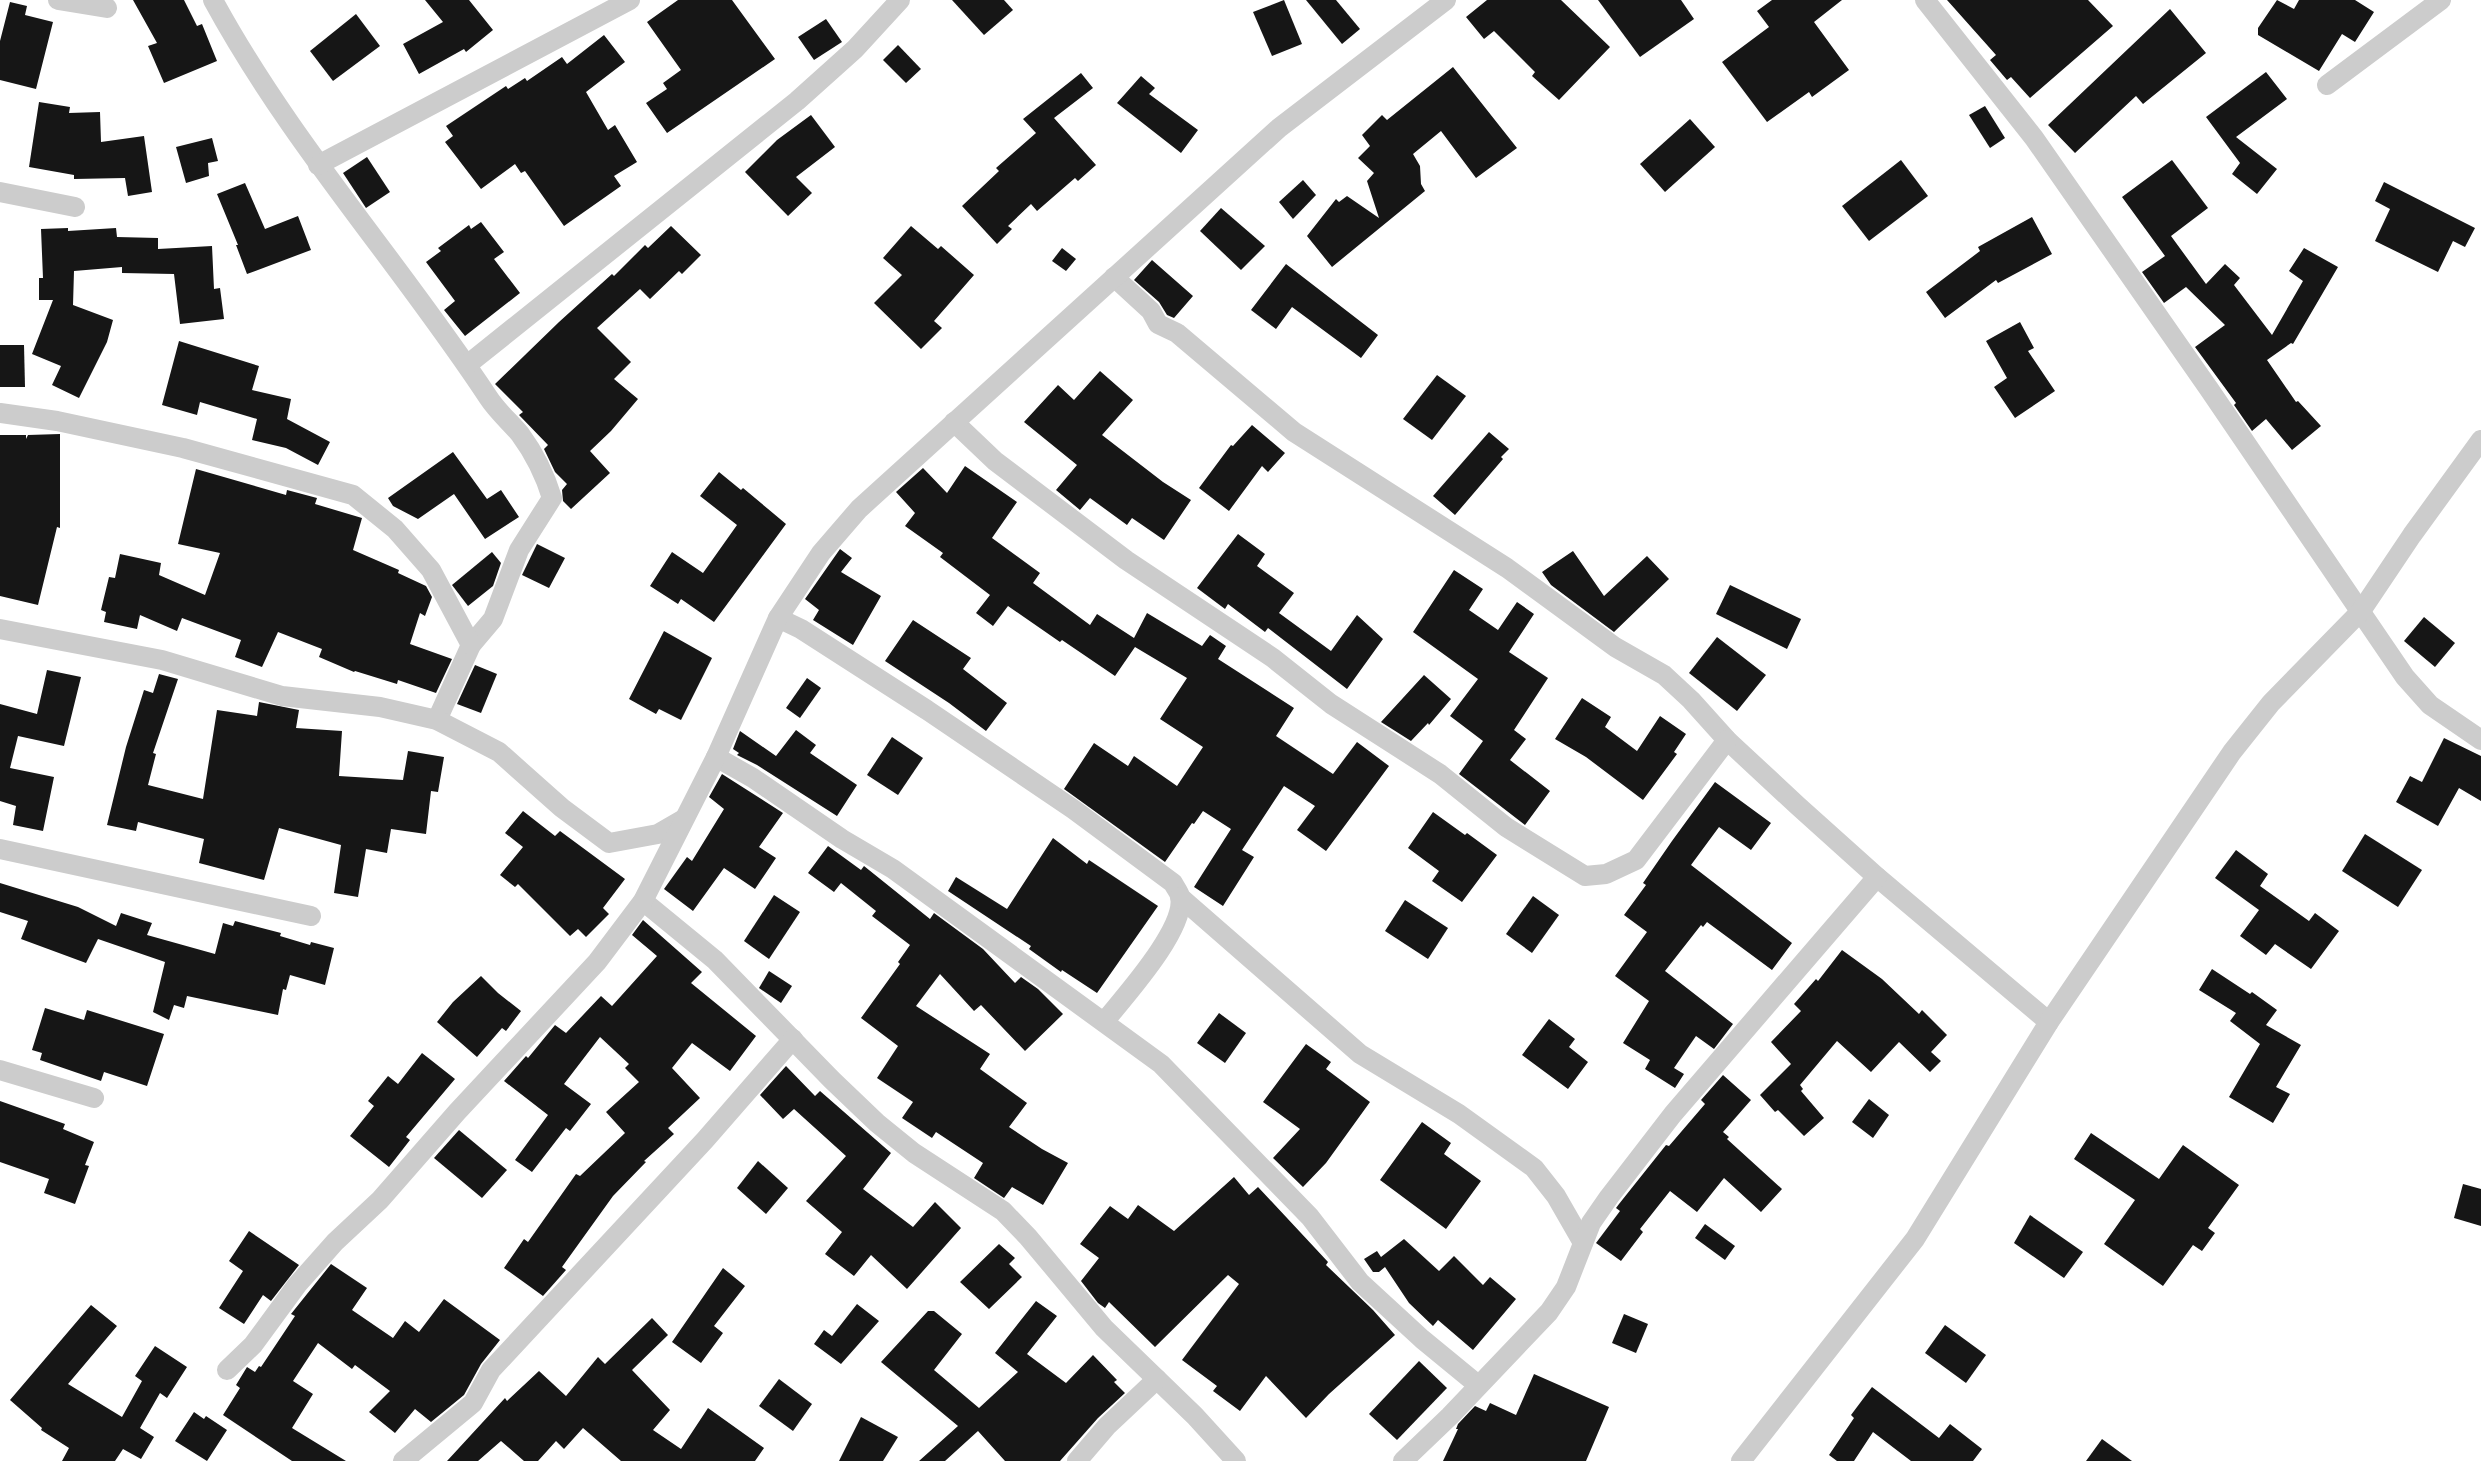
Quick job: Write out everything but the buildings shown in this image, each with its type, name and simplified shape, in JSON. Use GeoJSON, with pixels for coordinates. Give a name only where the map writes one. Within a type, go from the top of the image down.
{"type":"FeatureCollection","features":[{"type":"Feature","properties":{"kind":"street"},"geometry":{"type":"LineString","coordinates":[[58,0],[107,8]]}},
{"type":"Feature","properties":{"kind":"street"},"geometry":{"type":"LineString","coordinates":[[213,0],[240,50],[318,165],[380,244],[418,301],[467,365],[495,409],[520,435],[546,477],[552,498],[519,550],[493,619],[471,646],[437,720]]}},
{"type":"Feature","properties":{"kind":"street"},"geometry":{"type":"LineString","coordinates":[[318,165],[630,0]]}},
{"type":"Feature","properties":{"kind":"street"},"geometry":{"type":"LineString","coordinates":[[467,365],[796,101],[855,49],[900,0]]}},
{"type":"Feature","properties":{"kind":"street"},"geometry":{"type":"LineString","coordinates":[[228,1370],[253,1344],[297,1285],[335,1242],[380,1200],[457,1112],[597,962],[643,901],[716,758],[778,618],[821,553],[859,509],[1279,128],[1446,0]]}},
{"type":"Feature","properties":{"kind":"street"},"geometry":{"type":"LineString","coordinates":[[1925,0],[2034,138],[2405,677],[2430,705],[2481,740]]}},
{"type":"Feature","properties":{"kind":"street"},"geometry":{"type":"LineString","coordinates":[[2327,85],[2440,0]]}},
{"type":"Feature","properties":{"kind":"street"},"geometry":{"type":"LineString","coordinates":[[0,192],[75,207]]}},
{"type":"Feature","properties":{"kind":"street"},"geometry":{"type":"LineString","coordinates":[[1114,277],[1151,311],[1158,324],[1177,333],[1294,432],[1507,568],[1615,647],[1664,675],[1691,700],[1727,740],[1877,876],[2049,1022]]}},
{"type":"Feature","properties":{"kind":"street"},"geometry":{"type":"LineString","coordinates":[[0,413],[106,430],[183,448],[354,495],[395,529],[431,570],[471,646]]}},
{"type":"Feature","properties":{"kind":"street"},"geometry":{"type":"LineString","coordinates":[[954,422],[995,461],[1126,560],[1273,658],[1331,704],[1440,774],[1506,827],[1585,876],[1606,874],[1636,860],[1727,740]]}},
{"type":"Feature","properties":{"kind":"street"},"geometry":{"type":"LineString","coordinates":[[1750,1459],[1915,1239],[2049,1022],[2232,752],[2271,703],[2361,611],[2412,535],[2481,440]]}},
{"type":"Feature","properties":{"kind":"street"},"geometry":{"type":"LineString","coordinates":[[778,618],[801,629],[927,710],[1073,809],[1161,873],[1173,883],[1180,896],[1360,1054],[1459,1114],[1534,1168],[1556,1196],[1583,1243]]}},
{"type":"Feature","properties":{"kind":"street"},"geometry":{"type":"LineString","coordinates":[[0,629],[162,660],[282,696],[380,707],[437,720],[499,752],[562,808],[609,843],[658,834],[684,819]]}},
{"type":"Feature","properties":{"kind":"street"},"geometry":{"type":"LineString","coordinates":[[716,758],[753,778],[827,829],[893,869],[1160,1064],[1310,1217],[1360,1282],[1422,1339],[1478,1385]]}},
{"type":"Feature","properties":{"kind":"street"},"geometry":{"type":"LineString","coordinates":[[0,849],[311,916]]}},
{"type":"Feature","properties":{"kind":"street"},"geometry":{"type":"LineString","coordinates":[[1402,1461],[1450,1416],[1549,1312],[1566,1287],[1591,1222],[1673,1114],[1877,876]]}},
{"type":"Feature","properties":{"kind":"street"},"geometry":{"type":"LineString","coordinates":[[1104,1022],[1156,957],[1179,917],[1180,896]]}},
{"type":"Feature","properties":{"kind":"street"},"geometry":{"type":"LineString","coordinates":[[643,901],[715,960],[832,1080],[906,1147],[1003,1211],[1028,1237],[1104,1328],[1157,1379],[1236,1461]]}},
{"type":"Feature","properties":{"kind":"street"},"geometry":{"type":"LineString","coordinates":[[403,1461],[473,1403],[491,1370],[705,1140],[792,1039]]}},
{"type":"Feature","properties":{"kind":"street"},"geometry":{"type":"LineString","coordinates":[[0,1070],[94,1098]]}},
{"type":"Feature","properties":{"kind":"street"},"geometry":{"type":"LineString","coordinates":[[1077,1461],[1107,1426],[1157,1379]]}}]}
